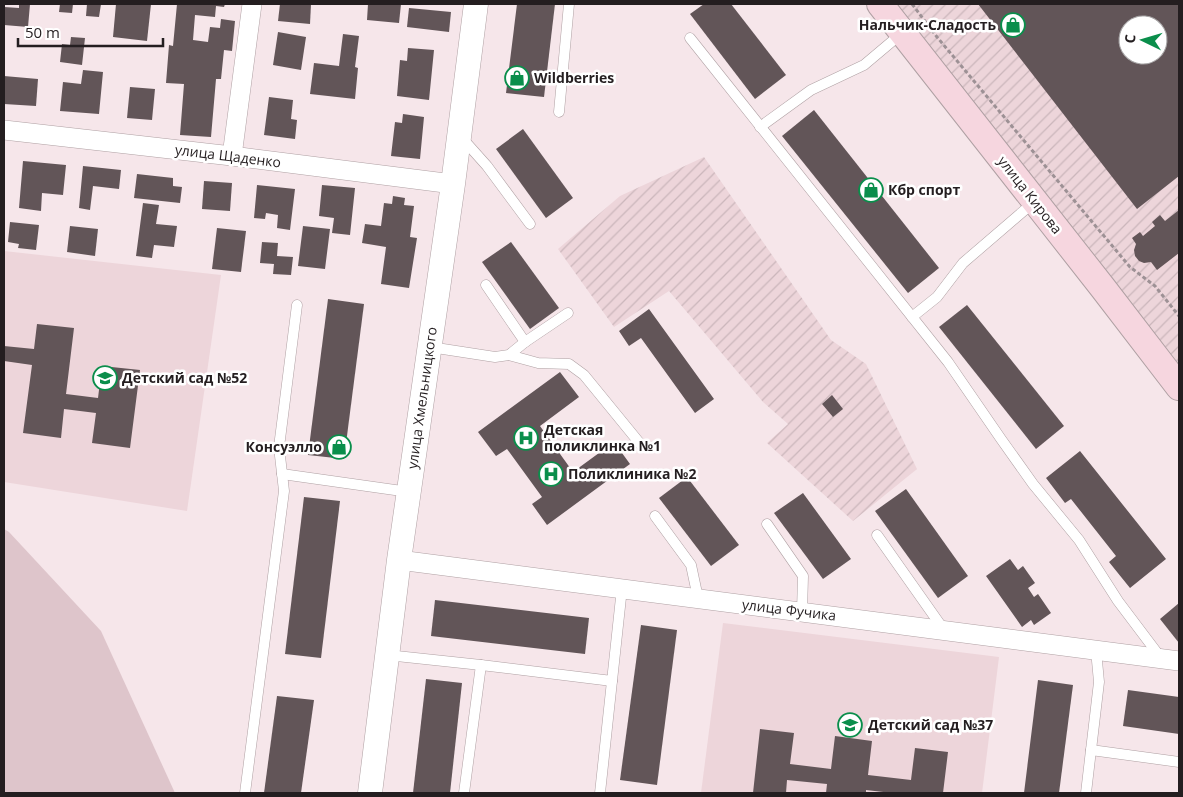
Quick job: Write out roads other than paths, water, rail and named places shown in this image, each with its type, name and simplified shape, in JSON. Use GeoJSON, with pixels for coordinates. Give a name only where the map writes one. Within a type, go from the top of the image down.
{"type":"FeatureCollection","features":[{"type":"Feature","properties":{"kind":"main road","name":"улица Кирова"},"geometry":{"type":"LineString","coordinates":[[880,4],[1179,387]]}},
{"type":"Feature","properties":{"kind":"street"},"geometry":{"type":"LineString","coordinates":[[232,156],[252,4]]}},
{"type":"Feature","properties":{"kind":"street","name":"улица Хмельницкого"},"geometry":{"type":"LineString","coordinates":[[370,793],[399,560],[453,184],[476,4]]}},
{"type":"Feature","properties":{"kind":"street","name":"улица Щаденко"},"geometry":{"type":"LineString","coordinates":[[4,130],[453,184]]}},
{"type":"Feature","properties":{"kind":"street","name":"улица Фучика"},"geometry":{"type":"LineString","coordinates":[[399,560],[1170,660]]}},
{"type":"Feature","properties":{"kind":"lane"},"geometry":{"type":"LineString","coordinates":[[559,112],[569,4]]}},
{"type":"Feature","properties":{"kind":"lane"},"geometry":{"type":"LineString","coordinates":[[760,127],[811,90],[864,65],[902,33]]}},
{"type":"Feature","properties":{"kind":"lane"},"geometry":{"type":"LineString","coordinates":[[690,38],[948,362],[1033,484],[1079,540],[1118,601],[1170,660]]}},
{"type":"Feature","properties":{"kind":"lane"},"geometry":{"type":"LineString","coordinates":[[459,135],[487,166],[530,224]]}},
{"type":"Feature","properties":{"kind":"lane"},"geometry":{"type":"LineString","coordinates":[[912,317],[937,297],[963,263],[1035,201]]}},
{"type":"Feature","properties":{"kind":"lane"},"geometry":{"type":"LineString","coordinates":[[486,285],[524,342]]}},
{"type":"Feature","properties":{"kind":"lane"},"geometry":{"type":"LineString","coordinates":[[245,793],[284,491],[279,447],[297,305]]}},
{"type":"Feature","properties":{"kind":"lane"},"geometry":{"type":"LineString","coordinates":[[509,355],[524,342],[568,313]]}},
{"type":"Feature","properties":{"kind":"lane"},"geometry":{"type":"LineString","coordinates":[[429,347],[495,357],[509,355],[538,363],[569,364],[584,375],[642,446]]}},
{"type":"Feature","properties":{"kind":"lane"},"geometry":{"type":"LineString","coordinates":[[282,474],[409,492]]}},
{"type":"Feature","properties":{"kind":"lane"},"geometry":{"type":"LineString","coordinates":[[655,516],[691,564],[698,598]]}},
{"type":"Feature","properties":{"kind":"lane"},"geometry":{"type":"LineString","coordinates":[[767,524],[803,576],[802,612]]}},
{"type":"Feature","properties":{"kind":"lane"},"geometry":{"type":"LineString","coordinates":[[877,535],[944,630]]}},
{"type":"Feature","properties":{"kind":"lane"},"geometry":{"type":"LineString","coordinates":[[600,793],[622,588]]}},
{"type":"Feature","properties":{"kind":"lane"},"geometry":{"type":"LineString","coordinates":[[1086,793],[1099,682],[1096,650]]}},
{"type":"Feature","properties":{"kind":"lane"},"geometry":{"type":"LineString","coordinates":[[387,655],[612,681]]}},
{"type":"Feature","properties":{"kind":"lane"},"geometry":{"type":"LineString","coordinates":[[464,793],[481,665]]}},
{"type":"Feature","properties":{"kind":"lane"},"geometry":{"type":"LineString","coordinates":[[1091,750],[1179,762]]}},
{"type":"Feature","properties":{"kind":"place","name":"Нальчик-Сладость"},"geometry":{"type":"Point","coordinates":[1013,25]}},
{"type":"Feature","properties":{"kind":"place","name":"Wildberries"},"geometry":{"type":"Point","coordinates":[517,78]}},
{"type":"Feature","properties":{"kind":"place","name":"Кбр спорт"},"geometry":{"type":"Point","coordinates":[871,190]}},
{"type":"Feature","properties":{"kind":"place","name":"Детский сад №52"},"geometry":{"type":"Point","coordinates":[105,378]}},
{"type":"Feature","properties":{"kind":"place","name":"Детская поликлинка №1"},"geometry":{"type":"Point","coordinates":[526,438]}},
{"type":"Feature","properties":{"kind":"place","name":"Консуэлло"},"geometry":{"type":"Point","coordinates":[339,447]}},
{"type":"Feature","properties":{"kind":"place","name":"Поликлиника №2"},"geometry":{"type":"Point","coordinates":[551,474]}},
{"type":"Feature","properties":{"kind":"place","name":"Детский сад №37"},"geometry":{"type":"Point","coordinates":[850,725]}}]}
